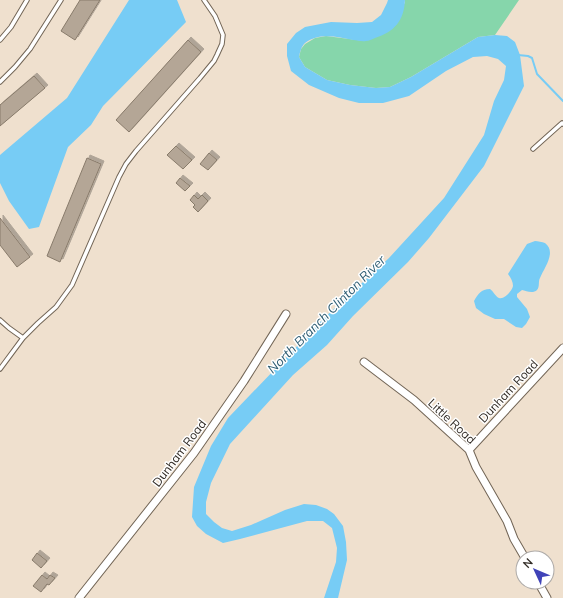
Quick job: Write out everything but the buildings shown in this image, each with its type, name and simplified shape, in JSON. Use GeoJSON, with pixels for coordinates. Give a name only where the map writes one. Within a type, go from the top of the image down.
{"type":"FeatureCollection","features":[{"type":"Feature","properties":{"kind":"street","name":"Dunham Road"},"geometry":{"type":"LineString","coordinates":[[79,598],[194,453],[244,381],[286,314]]}},
{"type":"Feature","properties":{"kind":"street","name":"Dunham Road"},"geometry":{"type":"LineString","coordinates":[[469,450],[563,348]]}},
{"type":"Feature","properties":{"kind":"street","name":"Little Road"},"geometry":{"type":"LineString","coordinates":[[364,362],[414,400],[469,450],[476,467],[507,521],[520,550]]}},
{"type":"Feature","properties":{"kind":"lane"},"geometry":{"type":"LineString","coordinates":[[0,40],[27,0]]}},
{"type":"Feature","properties":{"kind":"lane"},"geometry":{"type":"LineString","coordinates":[[0,82],[30,49],[61,0]]}},
{"type":"Feature","properties":{"kind":"lane"},"geometry":{"type":"LineString","coordinates":[[0,368],[23,338],[38,322],[52,311],[68,291],[126,164],[148,136],[214,61],[222,44],[223,35],[215,16],[204,0]]}},
{"type":"Feature","properties":{"kind":"lane"},"geometry":{"type":"LineString","coordinates":[[533,149],[562,123],[563,124]]}},
{"type":"Feature","properties":{"kind":"lane"},"geometry":{"type":"LineString","coordinates":[[0,320],[23,338]]}},
{"type":"Feature","properties":{"kind":"green space"},"geometry":{"type":"Polygon","coordinates":[[[405,0],[519,0],[495,35],[478,37],[411,77],[390,87],[376,88],[350,85],[327,80],[305,67],[299,57],[301,49],[305,44],[315,38],[326,36],[365,41],[405,3],[405,0]]]}},
{"type":"Feature","properties":{"kind":"water"},"geometry":{"type":"Polygon","coordinates":[[[129,0],[177,0],[186,22],[103,106],[91,125],[68,147],[39,227],[29,229],[9,201],[0,183],[0,155],[67,98],[129,0]]]}},
{"type":"Feature","properties":{"kind":"water","name":"North Branch Clinton River"},"geometry":{"type":"Polygon","coordinates":[[[388,0],[405,0],[403,14],[393,29],[382,36],[367,41],[329,36],[316,37],[305,43],[300,51],[299,57],[305,67],[327,80],[350,85],[376,88],[390,87],[411,77],[478,37],[495,35],[507,36],[515,42],[520,55],[524,86],[484,166],[429,238],[408,262],[353,316],[327,345],[293,375],[230,444],[211,483],[206,502],[206,514],[222,528],[232,531],[304,504],[316,505],[327,509],[334,514],[343,526],[347,560],[338,598],[324,598],[336,562],[337,548],[332,528],[323,521],[307,521],[223,543],[206,534],[197,526],[192,517],[194,487],[211,446],[228,418],[324,318],[389,258],[444,198],[484,135],[494,101],[504,80],[506,66],[498,59],[487,56],[473,57],[446,71],[409,96],[383,103],[359,103],[339,98],[309,85],[291,71],[287,56],[287,44],[296,33],[305,27],[331,22],[372,22],[381,15],[388,0]]]}},
{"type":"Feature","properties":{"kind":"water"},"geometry":{"type":"Polygon","coordinates":[[[535,241],[545,243],[550,251],[550,255],[547,265],[539,279],[537,290],[532,292],[522,290],[517,294],[517,297],[527,309],[530,317],[526,324],[522,328],[516,327],[504,319],[495,319],[476,308],[474,301],[478,294],[484,290],[490,289],[501,298],[509,293],[513,284],[508,274],[527,244],[535,241]]]}},
{"type":"Feature","properties":{"kind":"waterway"},"geometry":{"type":"LineString","coordinates":[[518,55],[532,58],[537,74],[563,101]]}}]}
